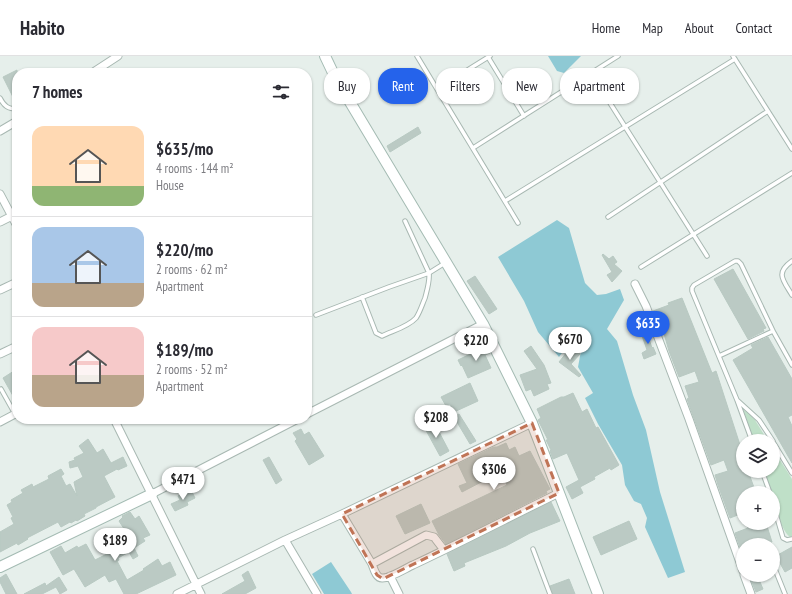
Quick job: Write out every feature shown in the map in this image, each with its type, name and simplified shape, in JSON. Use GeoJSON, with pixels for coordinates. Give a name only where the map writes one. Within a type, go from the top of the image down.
{"type":"FeatureCollection","features":[{"type":"Feature","properties":{"kind":"street"},"geometry":{"type":"LineString","coordinates":[[100,68],[118,56]]}},
{"type":"Feature","properties":{"kind":"street"},"geometry":{"type":"LineString","coordinates":[[325,56],[339,83],[483,324],[532,423],[598,594]]}},
{"type":"Feature","properties":{"kind":"street"},"geometry":{"type":"LineString","coordinates":[[0,131],[12,124]]}},
{"type":"Feature","properties":{"kind":"street"},"geometry":{"type":"LineString","coordinates":[[0,194],[12,216],[0,222]]}},
{"type":"Feature","properties":{"kind":"street"},"geometry":{"type":"LineString","coordinates":[[0,290],[12,284]]}},
{"type":"Feature","properties":{"kind":"street"},"geometry":{"type":"LineString","coordinates":[[635,284],[646,306],[681,398],[736,551]]}},
{"type":"Feature","properties":{"kind":"street"},"geometry":{"type":"LineString","coordinates":[[312,411],[483,324]]}},
{"type":"Feature","properties":{"kind":"street"},"geometry":{"type":"LineString","coordinates":[[0,354],[12,348]]}},
{"type":"Feature","properties":{"kind":"street"},"geometry":{"type":"LineString","coordinates":[[0,422],[12,416]]}},
{"type":"Feature","properties":{"kind":"street"},"geometry":{"type":"LineString","coordinates":[[177,594],[285,540],[532,423]]}},
{"type":"Feature","properties":{"kind":"street"},"geometry":{"type":"LineString","coordinates":[[117,424],[201,594]]}},
{"type":"Feature","properties":{"kind":"street"},"geometry":{"type":"LineString","coordinates":[[0,567],[152,494],[288,424]]}},
{"type":"Feature","properties":{"kind":"street"},"geometry":{"type":"LineString","coordinates":[[342,514],[380,577],[383,579],[559,493]]}},
{"type":"Feature","properties":{"kind":"street"},"geometry":{"type":"LineString","coordinates":[[372,564],[426,535],[434,537],[444,550]]}},
{"type":"Feature","properties":{"kind":"street"},"geometry":{"type":"LineString","coordinates":[[285,540],[316,594]]}},
{"type":"Feature","properties":{"kind":"street"},"geometry":{"type":"LineString","coordinates":[[390,576],[399,594]]}},
{"type":"Feature","properties":{"kind":"street"},"geometry":{"type":"LineString","coordinates":[[747,582],[751,594]]}},
{"type":"Feature","properties":{"kind":"lane"},"geometry":{"type":"LineString","coordinates":[[417,56],[436,87]]}},
{"type":"Feature","properties":{"kind":"lane"},"geometry":{"type":"LineString","coordinates":[[599,68],[618,56]]}},
{"type":"Feature","properties":{"kind":"lane"},"geometry":{"type":"LineString","coordinates":[[471,68],[489,57],[524,116]]}},
{"type":"Feature","properties":{"kind":"lane"},"geometry":{"type":"LineString","coordinates":[[505,201],[734,57],[792,149]]}},
{"type":"Feature","properties":{"kind":"lane"},"geometry":{"type":"LineString","coordinates":[[473,148],[560,93]]}},
{"type":"Feature","properties":{"kind":"lane"},"geometry":{"type":"LineString","coordinates":[[0,98],[6,108],[12,109]]}},
{"type":"Feature","properties":{"kind":"lane"},"geometry":{"type":"LineString","coordinates":[[446,104],[518,223]]}},
{"type":"Feature","properties":{"kind":"lane"},"geometry":{"type":"LineString","coordinates":[[611,104],[707,256]]}},
{"type":"Feature","properties":{"kind":"lane"},"geometry":{"type":"LineString","coordinates":[[608,217],[768,111]]}},
{"type":"Feature","properties":{"kind":"lane"},"geometry":{"type":"LineString","coordinates":[[641,267],[792,173]]}},
{"type":"Feature","properties":{"kind":"lane"},"geometry":{"type":"LineString","coordinates":[[362,297],[376,332],[382,336],[415,319],[421,308],[430,278],[405,221]]}},
{"type":"Feature","properties":{"kind":"lane"},"geometry":{"type":"LineString","coordinates":[[749,434],[692,288],[694,285],[735,261],[741,264],[773,331],[792,365]]}},
{"type":"Feature","properties":{"kind":"lane"},"geometry":{"type":"LineString","coordinates":[[792,261],[785,266],[781,272],[782,278],[792,295]]}},
{"type":"Feature","properties":{"kind":"lane"},"geometry":{"type":"LineString","coordinates":[[316,315],[429,273],[446,262]]}},
{"type":"Feature","properties":{"kind":"lane"},"geometry":{"type":"LineString","coordinates":[[719,356],[773,331]]}},
{"type":"Feature","properties":{"kind":"lane"},"geometry":{"type":"LineString","coordinates":[[1,389],[12,407]]}},
{"type":"Feature","properties":{"kind":"lane"},"geometry":{"type":"LineString","coordinates":[[737,400],[760,420],[769,434]]}},
{"type":"Feature","properties":{"kind":"lane"},"geometry":{"type":"LineString","coordinates":[[780,453],[792,473]]}},
{"type":"Feature","properties":{"kind":"lane"},"geometry":{"type":"LineString","coordinates":[[780,528],[783,538],[787,540],[792,539]]}},
{"type":"Feature","properties":{"kind":"lane"},"geometry":{"type":"LineString","coordinates":[[533,549],[550,594]]}},
{"type":"Feature","properties":{"kind":"lane"},"geometry":{"type":"LineString","coordinates":[[780,582],[785,594]]}},
{"type":"Feature","properties":{"kind":"highlighted area"},"geometry":{"type":"Polygon","coordinates":[[[532,423],[559,493],[383,579],[377,575],[342,514],[532,423]]]}},
{"type":"Feature","properties":{"kind":"green space"},"geometry":{"type":"Polygon","coordinates":[[[743,409],[755,420],[764,434],[752,434],[743,409]]]}},
{"type":"Feature","properties":{"kind":"green space"},"geometry":{"type":"Polygon","coordinates":[[[780,460],[792,479],[792,536],[790,537],[780,521],[780,486],[769,486],[766,478],[780,478],[780,460]]]}},
{"type":"Feature","properties":{"kind":"water"},"geometry":{"type":"Polygon","coordinates":[[[548,56],[581,56],[569,68],[560,68],[560,72],[557,71],[548,56]]]}},
{"type":"Feature","properties":{"kind":"water"},"geometry":{"type":"Polygon","coordinates":[[[557,220],[569,228],[585,283],[597,295],[606,294],[620,289],[624,300],[607,329],[617,341],[633,395],[646,430],[660,492],[685,572],[668,578],[645,527],[647,518],[641,504],[634,501],[625,485],[622,465],[585,398],[593,393],[578,367],[581,351],[570,342],[559,357],[538,332],[524,301],[498,257],[557,220]]]}},
{"type":"Feature","properties":{"kind":"water"},"geometry":{"type":"Polygon","coordinates":[[[331,562],[352,594],[324,594],[312,574],[331,562]]]}},
{"type":"Feature","properties":{"kind":"building"},"geometry":{"type":"Polygon","coordinates":[[[12,72],[12,95],[3,77],[12,72]]]}},
{"type":"Feature","properties":{"kind":"building"},"geometry":{"type":"Polygon","coordinates":[[[418,127],[421,133],[390,152],[387,146],[418,127]]]}},
{"type":"Feature","properties":{"kind":"building"},"geometry":{"type":"Polygon","coordinates":[[[603,254],[609,259],[613,256],[617,262],[614,264],[622,271],[612,282],[607,275],[612,272],[602,255],[603,254]]]}},
{"type":"Feature","properties":{"kind":"building"},"geometry":{"type":"Polygon","coordinates":[[[733,269],[766,328],[763,329],[764,331],[748,339],[714,279],[733,269]]]}},
{"type":"Feature","properties":{"kind":"building"},"geometry":{"type":"Polygon","coordinates":[[[475,276],[497,309],[489,314],[467,281],[475,276]]]}},
{"type":"Feature","properties":{"kind":"building"},"geometry":{"type":"Polygon","coordinates":[[[682,298],[712,373],[716,371],[736,434],[736,478],[751,478],[753,486],[736,486],[736,516],[730,518],[715,475],[728,471],[724,460],[711,465],[687,399],[689,398],[685,386],[699,382],[695,371],[679,377],[663,330],[661,331],[653,311],[669,305],[668,303],[682,298]]]}},
{"type":"Feature","properties":{"kind":"building"},"geometry":{"type":"Polygon","coordinates":[[[650,330],[652,335],[648,336],[652,348],[653,347],[656,354],[644,359],[642,353],[647,350],[641,333],[650,330]]]}},
{"type":"Feature","properties":{"kind":"building"},"geometry":{"type":"Polygon","coordinates":[[[768,337],[792,379],[792,415],[788,417],[792,426],[792,463],[780,442],[780,434],[775,434],[733,360],[753,348],[751,345],[768,337]]]}},
{"type":"Feature","properties":{"kind":"building"},"geometry":{"type":"Polygon","coordinates":[[[487,346],[490,353],[485,355],[491,368],[468,378],[458,360],[487,346]]]}},
{"type":"Feature","properties":{"kind":"building"},"geometry":{"type":"Polygon","coordinates":[[[531,346],[544,365],[551,383],[547,384],[549,389],[534,396],[531,389],[526,391],[520,375],[537,369],[524,351],[531,346]]]}},
{"type":"Feature","properties":{"kind":"building"},"geometry":{"type":"Polygon","coordinates":[[[571,347],[580,354],[571,364],[581,375],[579,377],[559,362],[571,347]]]}},
{"type":"Feature","properties":{"kind":"building"},"geometry":{"type":"Polygon","coordinates":[[[12,372],[12,394],[3,378],[12,372]]]}},
{"type":"Feature","properties":{"kind":"building"},"geometry":{"type":"Polygon","coordinates":[[[470,383],[478,401],[454,412],[450,404],[446,406],[441,397],[470,383]]]}},
{"type":"Feature","properties":{"kind":"building"},"geometry":{"type":"Polygon","coordinates":[[[573,393],[582,412],[587,409],[596,428],[598,427],[619,465],[594,477],[595,479],[580,487],[583,493],[572,499],[566,487],[579,480],[567,453],[553,459],[551,450],[546,440],[548,440],[538,420],[541,418],[537,409],[561,397],[573,393]]]}},
{"type":"Feature","properties":{"kind":"building"},"geometry":{"type":"Polygon","coordinates":[[[459,414],[476,441],[470,444],[454,417],[459,414]]]}},
{"type":"Feature","properties":{"kind":"building"},"geometry":{"type":"Polygon","coordinates":[[[427,419],[434,432],[438,430],[449,451],[440,456],[422,423],[427,419]]]}},
{"type":"Feature","properties":{"kind":"building"},"geometry":{"type":"Polygon","coordinates":[[[301,429],[304,435],[309,432],[324,456],[309,465],[295,441],[297,439],[293,433],[301,429]]]}},
{"type":"Feature","properties":{"kind":"building"},"geometry":{"type":"Polygon","coordinates":[[[88,439],[97,453],[103,449],[111,463],[123,457],[127,466],[118,470],[117,469],[104,476],[115,497],[84,514],[85,516],[77,521],[70,522],[61,527],[58,522],[27,538],[28,539],[18,545],[17,543],[0,552],[0,532],[14,524],[11,518],[13,517],[7,505],[12,502],[11,500],[23,493],[21,490],[32,484],[33,487],[49,479],[48,476],[61,469],[64,474],[61,476],[66,486],[70,484],[77,496],[74,482],[83,477],[78,466],[70,468],[69,462],[75,460],[74,458],[84,453],[79,446],[88,439]]]}},
{"type":"Feature","properties":{"kind":"building"},"geometry":{"type":"Polygon","coordinates":[[[506,443],[509,450],[515,447],[519,456],[530,451],[550,489],[546,491],[547,493],[446,544],[439,535],[432,521],[507,485],[498,465],[482,474],[485,480],[462,492],[459,486],[467,483],[458,464],[506,443]]]}},
{"type":"Feature","properties":{"kind":"building"},"geometry":{"type":"Polygon","coordinates":[[[269,457],[282,480],[276,484],[263,460],[269,457]]]}},
{"type":"Feature","properties":{"kind":"building"},"geometry":{"type":"Polygon","coordinates":[[[191,490],[195,498],[187,502],[188,505],[175,511],[171,504],[180,500],[178,496],[191,490]]]}},
{"type":"Feature","properties":{"kind":"building"},"geometry":{"type":"Polygon","coordinates":[[[551,502],[560,521],[530,533],[506,546],[464,563],[465,566],[454,571],[447,554],[551,502]]]}},
{"type":"Feature","properties":{"kind":"building"},"geometry":{"type":"Polygon","coordinates":[[[421,504],[430,523],[405,534],[396,516],[421,504]]]}},
{"type":"Feature","properties":{"kind":"building"},"geometry":{"type":"Polygon","coordinates":[[[130,512],[135,519],[139,516],[150,535],[143,538],[145,541],[134,548],[138,556],[133,559],[129,552],[118,558],[119,560],[117,561],[127,580],[144,570],[143,569],[158,559],[162,566],[170,562],[176,575],[136,594],[124,594],[116,579],[109,582],[105,575],[85,587],[74,569],[63,575],[50,552],[61,546],[65,553],[77,546],[78,548],[86,544],[95,560],[125,545],[132,541],[119,521],[123,517],[122,516],[130,512]]]}},
{"type":"Feature","properties":{"kind":"building"},"geometry":{"type":"Polygon","coordinates":[[[629,521],[637,539],[601,555],[593,537],[629,521]]]}},
{"type":"Feature","properties":{"kind":"building"},"geometry":{"type":"Polygon","coordinates":[[[743,530],[768,530],[771,538],[737,538],[735,533],[743,530]]]}},
{"type":"Feature","properties":{"kind":"building"},"geometry":{"type":"Polygon","coordinates":[[[792,547],[792,568],[785,572],[780,563],[780,554],[792,547]]]}},
{"type":"Feature","properties":{"kind":"building"},"geometry":{"type":"Polygon","coordinates":[[[248,571],[256,588],[245,594],[222,594],[245,581],[242,575],[248,571]]]}},
{"type":"Feature","properties":{"kind":"building"},"geometry":{"type":"Polygon","coordinates":[[[6,574],[17,594],[6,594],[0,582],[0,578],[6,574]]]}},
{"type":"Feature","properties":{"kind":"building"},"geometry":{"type":"Polygon","coordinates":[[[59,577],[67,590],[60,594],[56,587],[42,594],[24,594],[45,583],[46,586],[59,577]]]}},
{"type":"Feature","properties":{"kind":"building"},"geometry":{"type":"Polygon","coordinates":[[[569,579],[575,594],[553,594],[550,586],[569,579]]]}},
{"type":"Feature","properties":{"kind":"building"},"geometry":{"type":"Polygon","coordinates":[[[752,582],[760,582],[763,589],[756,592],[752,582]]]}}]}
